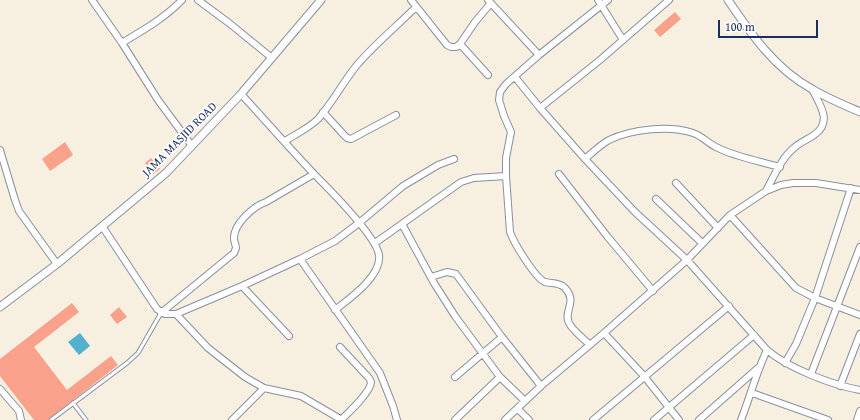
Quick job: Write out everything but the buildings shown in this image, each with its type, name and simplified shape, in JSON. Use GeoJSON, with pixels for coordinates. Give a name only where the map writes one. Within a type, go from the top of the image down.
{"type":"FeatureCollection","features":[{"type":"Feature","properties":{"kind":"street"},"geometry":{"type":"LineString","coordinates":[[92,0],[122,43],[158,100],[192,146]]}},
{"type":"Feature","properties":{"kind":"street"},"geometry":{"type":"LineString","coordinates":[[122,43],[173,10],[182,0]]}},
{"type":"Feature","properties":{"kind":"street"},"geometry":{"type":"LineString","coordinates":[[198,0],[272,58]]}},
{"type":"Feature","properties":{"kind":"street","name":"JAMA MASJID ROAD"},"geometry":{"type":"LineString","coordinates":[[0,307],[57,264],[166,173],[241,94],[321,0]]}},
{"type":"Feature","properties":{"kind":"street"},"geometry":{"type":"LineString","coordinates":[[411,0],[447,45],[451,47],[456,47],[460,44],[490,2],[539,55]]}},
{"type":"Feature","properties":{"kind":"street"},"geometry":{"type":"LineString","coordinates":[[590,345],[569,323],[567,318],[571,303],[570,296],[565,288],[560,284],[545,282],[540,279],[513,240],[510,232],[506,158],[511,132],[499,100],[500,92],[515,77],[600,3],[608,0]]}},
{"type":"Feature","properties":{"kind":"street"},"geometry":{"type":"LineString","coordinates":[[540,108],[669,0]]}},
{"type":"Feature","properties":{"kind":"street"},"geometry":{"type":"LineString","coordinates":[[728,0],[755,38],[774,60],[791,75],[812,89],[860,112]]}},
{"type":"Feature","properties":{"kind":"street"},"geometry":{"type":"LineString","coordinates":[[600,3],[623,40]]}},
{"type":"Feature","properties":{"kind":"street"},"geometry":{"type":"LineString","coordinates":[[285,141],[318,119],[358,63],[416,7]]}},
{"type":"Feature","properties":{"kind":"street"},"geometry":{"type":"LineString","coordinates":[[460,44],[488,75]]}},
{"type":"Feature","properties":{"kind":"street"},"geometry":{"type":"LineString","coordinates":[[515,77],[540,108],[585,158],[635,212],[687,260],[767,350],[776,358],[811,374],[840,386],[860,390]]}},
{"type":"Feature","properties":{"kind":"street"},"geometry":{"type":"LineString","coordinates":[[766,191],[794,147],[821,129],[824,122],[824,112],[812,89]]}},
{"type":"Feature","properties":{"kind":"street"},"geometry":{"type":"LineString","coordinates":[[241,94],[359,223],[375,243],[379,256],[377,267],[368,282],[358,293],[335,310]]}},
{"type":"Feature","properties":{"kind":"street"},"geometry":{"type":"LineString","coordinates":[[323,112],[344,136],[351,139],[396,115]]}},
{"type":"Feature","properties":{"kind":"street"},"geometry":{"type":"LineString","coordinates":[[585,158],[603,144],[629,133],[676,129],[694,133],[716,147],[734,154],[780,167]]}},
{"type":"Feature","properties":{"kind":"street"},"geometry":{"type":"LineString","coordinates":[[0,150],[15,200],[20,211],[57,264]]}},
{"type":"Feature","properties":{"kind":"street"},"geometry":{"type":"LineString","coordinates":[[102,226],[157,309],[161,313],[176,314],[242,286],[335,241],[403,186],[438,165],[454,158]]}},
{"type":"Feature","properties":{"kind":"street"},"geometry":{"type":"LineString","coordinates":[[161,313],[234,253],[236,248],[233,240],[235,233],[250,211],[314,174]]}},
{"type":"Feature","properties":{"kind":"street"},"geometry":{"type":"LineString","coordinates":[[559,174],[607,236],[653,290]]}},
{"type":"Feature","properties":{"kind":"street"},"geometry":{"type":"LineString","coordinates":[[375,243],[461,182],[474,178],[506,176]]}},
{"type":"Feature","properties":{"kind":"street"},"geometry":{"type":"LineString","coordinates":[[506,420],[541,386],[687,260],[730,215],[766,191],[794,182],[816,183],[860,190]]}},
{"type":"Feature","properties":{"kind":"street"},"geometry":{"type":"LineString","coordinates":[[676,183],[718,228]]}},
{"type":"Feature","properties":{"kind":"street"},"geometry":{"type":"LineString","coordinates":[[785,362],[796,344],[815,298],[851,188]]}},
{"type":"Feature","properties":{"kind":"street"},"geometry":{"type":"LineString","coordinates":[[656,199],[702,243]]}},
{"type":"Feature","properties":{"kind":"street"},"geometry":{"type":"LineString","coordinates":[[730,215],[796,288],[815,298],[860,315]]}},
{"type":"Feature","properties":{"kind":"street"},"geometry":{"type":"LineString","coordinates":[[402,224],[431,277],[455,316],[500,377],[525,402]]}},
{"type":"Feature","properties":{"kind":"street"},"geometry":{"type":"LineString","coordinates":[[811,374],[860,247]]}},
{"type":"Feature","properties":{"kind":"street"},"geometry":{"type":"LineString","coordinates":[[300,259],[380,373],[397,420]]}},
{"type":"Feature","properties":{"kind":"street"},"geometry":{"type":"LineString","coordinates":[[431,277],[448,272],[456,274],[502,337],[541,386]]}},
{"type":"Feature","properties":{"kind":"street"},"geometry":{"type":"LineString","coordinates":[[242,286],[289,336]]}},
{"type":"Feature","properties":{"kind":"street"},"geometry":{"type":"LineString","coordinates":[[593,420],[729,306]]}},
{"type":"Feature","properties":{"kind":"street"},"geometry":{"type":"LineString","coordinates":[[176,314],[208,348],[245,377],[264,388],[301,396],[341,420],[364,396],[370,388],[371,382],[368,376],[340,347]]}},
{"type":"Feature","properties":{"kind":"street"},"geometry":{"type":"LineString","coordinates":[[604,333],[644,376],[678,420]]}},
{"type":"Feature","properties":{"kind":"street"},"geometry":{"type":"LineString","coordinates":[[840,386],[860,334]]}},
{"type":"Feature","properties":{"kind":"street"},"geometry":{"type":"LineString","coordinates":[[654,420],[754,335]]}},
{"type":"Feature","properties":{"kind":"street"},"geometry":{"type":"LineString","coordinates":[[455,377],[502,337]]}},
{"type":"Feature","properties":{"kind":"street"},"geometry":{"type":"LineString","coordinates":[[742,420],[752,393],[758,368],[767,350]]}},
{"type":"Feature","properties":{"kind":"street"},"geometry":{"type":"LineString","coordinates":[[699,420],[758,368]]}},
{"type":"Feature","properties":{"kind":"street"},"geometry":{"type":"LineString","coordinates":[[455,420],[500,377]]}},
{"type":"Feature","properties":{"kind":"street"},"geometry":{"type":"LineString","coordinates":[[232,420],[264,388]]}},
{"type":"Feature","properties":{"kind":"street"},"geometry":{"type":"LineString","coordinates":[[0,389],[19,411],[21,420]]}},
{"type":"Feature","properties":{"kind":"street"},"geometry":{"type":"LineString","coordinates":[[752,393],[828,420]]}},
{"type":"Feature","properties":{"kind":"street"},"geometry":{"type":"LineString","coordinates":[[518,409],[529,420]]}},
{"type":"Feature","properties":{"kind":"street"},"geometry":{"type":"LineString","coordinates":[[857,420],[860,411]]}},
{"type":"Feature","properties":{"kind":"lane"},"geometry":{"type":"LineString","coordinates":[[51,420],[127,363],[138,353],[161,313]]}},
{"type":"Feature","properties":{"kind":"lane"},"geometry":{"type":"LineString","coordinates":[[73,403],[86,420]]}},
{"type":"Feature","properties":{"kind":"water"},"geometry":{"type":"Polygon","coordinates":[[[80,333],[90,346],[79,355],[68,342],[80,333]]]}}]}
